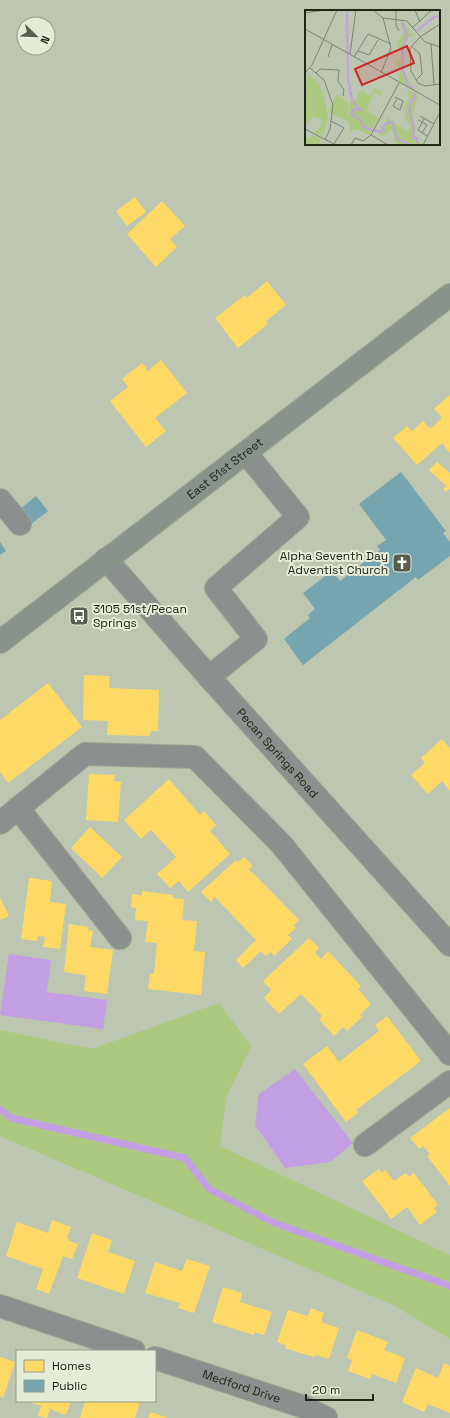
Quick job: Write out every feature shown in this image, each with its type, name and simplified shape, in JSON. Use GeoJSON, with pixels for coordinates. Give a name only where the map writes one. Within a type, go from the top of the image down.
{"type":"FeatureCollection","features":[{"type":"Feature","properties":{"kind":"main road","name":"East 51st Street"},"geometry":{"type":"LineString","coordinates":[[0,642],[450,295]]}},
{"type":"Feature","properties":{"kind":"street"},"geometry":{"type":"LineString","coordinates":[[209,677],[256,639],[216,588],[298,517],[246,453]]}},
{"type":"Feature","properties":{"kind":"street"},"geometry":{"type":"LineString","coordinates":[[0,500],[20,524]]}},
{"type":"Feature","properties":{"kind":"street","name":"Pecan Springs Road"},"geometry":{"type":"LineString","coordinates":[[106,560],[450,945]]}},
{"type":"Feature","properties":{"kind":"street"},"geometry":{"type":"LineString","coordinates":[[0,823],[85,754],[195,757],[282,845],[450,1054]]}},
{"type":"Feature","properties":{"kind":"street"},"geometry":{"type":"LineString","coordinates":[[18,808],[120,938]]}},
{"type":"Feature","properties":{"kind":"street"},"geometry":{"type":"LineString","coordinates":[[365,1145],[450,1082]]}},
{"type":"Feature","properties":{"kind":"street"},"geometry":{"type":"LineString","coordinates":[[0,1306],[131,1350]]}},
{"type":"Feature","properties":{"kind":"street","name":"Medford Drive"},"geometry":{"type":"LineString","coordinates":[[156,1358],[304,1407],[326,1418]]}},
{"type":"Feature","properties":{"kind":"green space"},"geometry":{"type":"Polygon","coordinates":[[[219,1003],[251,1046],[226,1098],[220,1146],[450,1255],[450,1339],[393,1305],[0,1136],[0,1030],[92,1049],[219,1003]]]}},
{"type":"Feature","properties":{"kind":"shaded area"},"geometry":{"type":"Polygon","coordinates":[[[9,954],[51,960],[47,992],[107,1000],[103,1029],[0,1015],[9,954]]]}},
{"type":"Feature","properties":{"kind":"shaded area"},"geometry":{"type":"Polygon","coordinates":[[[295,1069],[353,1143],[330,1162],[285,1168],[255,1125],[259,1094],[295,1069]]]}},
{"type":"Feature","properties":{"kind":"building: Homes"},"geometry":{"type":"Polygon","coordinates":[[[135,197],[146,212],[127,226],[116,211],[135,197]]]}},
{"type":"Feature","properties":{"kind":"building: Homes"},"geometry":{"type":"Polygon","coordinates":[[[162,201],[185,226],[170,239],[177,247],[156,267],[127,234],[162,201]]]}},
{"type":"Feature","properties":{"kind":"building: Homes"},"geometry":{"type":"Polygon","coordinates":[[[267,281],[286,305],[266,321],[268,324],[238,348],[215,318],[245,295],[247,298],[267,281]]]}},
{"type":"Feature","properties":{"kind":"building: Homes"},"geometry":{"type":"Polygon","coordinates":[[[161,360],[187,393],[155,418],[166,431],[146,447],[110,401],[128,387],[122,379],[142,363],[148,371],[161,360]]]}},
{"type":"Feature","properties":{"kind":"building: Homes"},"geometry":{"type":"Polygon","coordinates":[[[450,395],[450,453],[442,443],[417,465],[393,438],[407,426],[412,431],[423,421],[430,429],[442,418],[434,409],[450,395]]]}},
{"type":"Feature","properties":{"kind":"building: Homes"},"geometry":{"type":"Polygon","coordinates":[[[437,462],[450,473],[450,490],[449,489],[446,492],[443,489],[446,486],[429,470],[437,462]]]}},
{"type":"Feature","properties":{"kind":"building: Homes"},"geometry":{"type":"Polygon","coordinates":[[[84,675],[110,676],[109,688],[159,690],[158,731],[151,731],[149,736],[107,735],[108,721],[83,720],[84,675]]]}},
{"type":"Feature","properties":{"kind":"building: Homes"},"geometry":{"type":"Polygon","coordinates":[[[48,683],[82,727],[8,783],[0,772],[0,720],[48,683]]]}},
{"type":"Feature","properties":{"kind":"building: Homes"},"geometry":{"type":"Polygon","coordinates":[[[442,739],[450,748],[450,791],[442,781],[428,794],[411,775],[425,763],[421,758],[442,739]]]}},
{"type":"Feature","properties":{"kind":"building: Homes"},"geometry":{"type":"Polygon","coordinates":[[[89,774],[115,775],[114,781],[121,782],[118,822],[86,820],[89,774]]]}},
{"type":"Feature","properties":{"kind":"building: Homes"},"geometry":{"type":"Polygon","coordinates":[[[169,779],[200,815],[204,811],[216,825],[210,831],[230,854],[188,892],[179,881],[170,888],[157,874],[176,857],[151,830],[141,839],[124,820],[169,779]]]}},
{"type":"Feature","properties":{"kind":"building: Homes"},"geometry":{"type":"Polygon","coordinates":[[[90,827],[122,857],[102,878],[71,848],[90,827]]]}},
{"type":"Feature","properties":{"kind":"building: Homes"},"geometry":{"type":"Polygon","coordinates":[[[244,857],[253,866],[249,869],[299,920],[294,925],[296,928],[288,935],[292,939],[274,956],[271,952],[266,956],[261,951],[243,968],[236,960],[256,940],[215,897],[211,902],[201,892],[236,860],[238,862],[244,857]]]}},
{"type":"Feature","properties":{"kind":"building: Homes"},"geometry":{"type":"Polygon","coordinates":[[[29,878],[52,881],[50,902],[66,904],[60,949],[43,947],[45,937],[38,936],[37,941],[21,939],[29,878]]]}},
{"type":"Feature","properties":{"kind":"building: Homes"},"geometry":{"type":"Polygon","coordinates":[[[142,891],[173,895],[173,898],[184,899],[182,920],[197,921],[194,951],[205,952],[201,995],[148,989],[150,974],[154,974],[157,943],[145,942],[148,921],[135,920],[136,908],[131,907],[132,894],[142,896],[142,891]]]}},
{"type":"Feature","properties":{"kind":"building: Homes"},"geometry":{"type":"Polygon","coordinates":[[[0,898],[9,916],[0,920],[0,898]]]}},
{"type":"Feature","properties":{"kind":"building: Homes"},"geometry":{"type":"Polygon","coordinates":[[[69,924],[89,927],[88,930],[93,931],[90,947],[113,950],[107,994],[84,991],[86,975],[64,972],[69,924]]]}},
{"type":"Feature","properties":{"kind":"building: Homes"},"geometry":{"type":"Polygon","coordinates":[[[309,938],[319,948],[315,953],[321,959],[328,951],[361,986],[358,989],[371,1004],[360,1015],[362,1017],[347,1031],[343,1027],[334,1036],[319,1019],[322,1016],[301,994],[279,1014],[264,998],[271,990],[263,981],[309,938]]]}},
{"type":"Feature","properties":{"kind":"building: Homes"},"geometry":{"type":"Polygon","coordinates":[[[387,1016],[421,1061],[356,1110],[358,1113],[346,1122],[303,1064],[327,1046],[339,1062],[379,1031],[375,1025],[387,1016]]]}},
{"type":"Feature","properties":{"kind":"building: Homes"},"geometry":{"type":"Polygon","coordinates":[[[450,1108],[450,1186],[427,1156],[430,1154],[423,1146],[419,1149],[410,1138],[450,1108]]]}},
{"type":"Feature","properties":{"kind":"building: Homes"},"geometry":{"type":"Polygon","coordinates":[[[379,1169],[382,1173],[385,1169],[394,1181],[406,1173],[409,1177],[414,1173],[438,1205],[434,1208],[437,1212],[420,1225],[407,1207],[391,1219],[362,1181],[379,1169]]]}},
{"type":"Feature","properties":{"kind":"building: Homes"},"geometry":{"type":"Polygon","coordinates":[[[52,1220],[71,1227],[67,1238],[69,1241],[78,1244],[72,1259],[63,1256],[49,1294],[36,1289],[43,1269],[6,1256],[17,1222],[48,1233],[52,1220]]]}},
{"type":"Feature","properties":{"kind":"building: Homes"},"geometry":{"type":"Polygon","coordinates":[[[92,1233],[112,1240],[108,1252],[135,1261],[124,1294],[77,1278],[92,1233]]]}},
{"type":"Feature","properties":{"kind":"building: Homes"},"geometry":{"type":"Polygon","coordinates":[[[187,1259],[210,1266],[194,1313],[178,1308],[180,1303],[145,1293],[155,1262],[182,1271],[187,1259]]]}},
{"type":"Feature","properties":{"kind":"building: Homes"},"geometry":{"type":"Polygon","coordinates":[[[223,1287],[242,1293],[240,1302],[272,1312],[264,1335],[255,1332],[254,1335],[212,1322],[223,1287]]]}},
{"type":"Feature","properties":{"kind":"building: Homes"},"geometry":{"type":"Polygon","coordinates":[[[311,1308],[324,1313],[321,1322],[339,1328],[329,1359],[316,1355],[315,1357],[300,1353],[285,1348],[286,1345],[277,1342],[288,1310],[308,1316],[311,1308]]]}},
{"type":"Feature","properties":{"kind":"building: Homes"},"geometry":{"type":"Polygon","coordinates":[[[357,1330],[388,1342],[384,1350],[405,1358],[396,1383],[372,1374],[370,1379],[348,1371],[352,1360],[347,1358],[357,1330]]]}},
{"type":"Feature","properties":{"kind":"building: Homes"},"geometry":{"type":"Polygon","coordinates":[[[0,1357],[15,1362],[3,1398],[0,1396],[0,1357]]]}},
{"type":"Feature","properties":{"kind":"building: Homes"},"geometry":{"type":"Polygon","coordinates":[[[444,1363],[450,1366],[450,1413],[428,1404],[424,1412],[402,1402],[416,1368],[438,1378],[444,1363]]]}},
{"type":"Feature","properties":{"kind":"building: Homes"},"geometry":{"type":"Polygon","coordinates":[[[30,1402],[71,1402],[66,1415],[50,1409],[47,1418],[38,1416],[41,1406],[30,1402]]]}},
{"type":"Feature","properties":{"kind":"building: Homes"},"geometry":{"type":"Polygon","coordinates":[[[85,1402],[140,1402],[135,1418],[80,1418],[85,1402]]]}},
{"type":"Feature","properties":{"kind":"building: Homes"},"geometry":{"type":"Polygon","coordinates":[[[151,1412],[168,1418],[148,1418],[151,1412]]]}},
{"type":"Feature","properties":{"kind":"building: Public","name":"Alpha Seventh Day Adventist Church"},"geometry":{"type":"Polygon","coordinates":[[[401,472],[446,531],[443,533],[450,542],[450,556],[418,580],[416,577],[303,665],[284,639],[310,618],[308,615],[315,609],[303,593],[332,571],[340,581],[380,550],[377,546],[386,540],[359,504],[401,472]]]}},
{"type":"Feature","properties":{"kind":"building: Public"},"geometry":{"type":"Polygon","coordinates":[[[36,496],[48,511],[30,525],[19,510],[36,496]]]}},
{"type":"Feature","properties":{"kind":"building: Public"},"geometry":{"type":"Polygon","coordinates":[[[0,542],[6,551],[0,555],[0,542]]]}},
{"type":"Feature","properties":{"kind":"waterway"},"geometry":{"type":"LineString","coordinates":[[0,1109],[11,1118],[185,1158],[209,1189],[272,1222],[450,1286]]}},
{"type":"Feature","properties":{"kind":"place","name":"Alpha Seventh Day Adventist Church"},"geometry":{"type":"Point","coordinates":[402,563]}},
{"type":"Feature","properties":{"kind":"place","name":"3105 51st/Pecan Springs"},"geometry":{"type":"Point","coordinates":[79,616]}}]}
